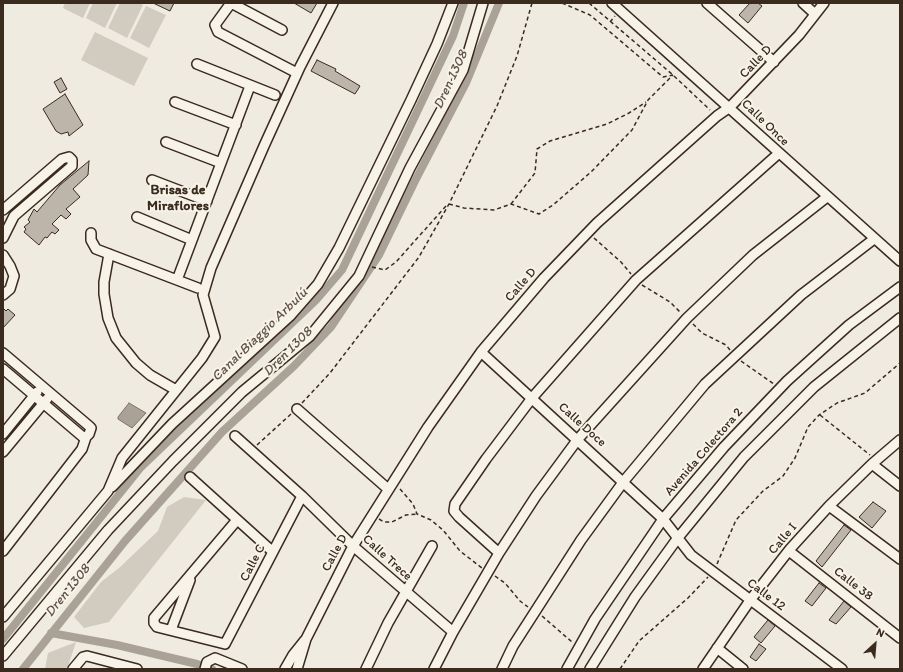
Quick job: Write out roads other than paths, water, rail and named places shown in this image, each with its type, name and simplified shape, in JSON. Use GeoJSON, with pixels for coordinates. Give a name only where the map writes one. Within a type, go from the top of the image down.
{"type":"FeatureCollection","features":[{"type":"Feature","properties":{"kind":"street"},"geometry":{"type":"LineString","coordinates":[[282,30],[240,5],[231,3],[219,17],[215,25],[218,32],[293,71]]}},
{"type":"Feature","properties":{"kind":"street"},"geometry":{"type":"LineString","coordinates":[[108,491],[122,458],[176,390],[215,337],[203,295],[211,268],[293,71],[333,3]]}},
{"type":"Feature","properties":{"kind":"street"},"geometry":{"type":"LineString","coordinates":[[3,617],[108,491],[172,424],[290,316],[318,284],[339,248],[411,100],[437,44],[453,3]]}},
{"type":"Feature","properties":{"kind":"street"},"geometry":{"type":"LineString","coordinates":[[3,656],[108,530],[173,461],[242,392],[310,336],[359,276],[410,168],[463,70],[484,3]]}},
{"type":"Feature","properties":{"kind":"street","name":"Calle Once"},"geometry":{"type":"LineString","coordinates":[[612,3],[730,107],[778,154],[900,261]]}},
{"type":"Feature","properties":{"kind":"street"},"geometry":{"type":"LineString","coordinates":[[707,3],[774,62]]}},
{"type":"Feature","properties":{"kind":"street"},"geometry":{"type":"LineString","coordinates":[[803,3],[815,14]]}},
{"type":"Feature","properties":{"kind":"street","name":"Calle D"},"geometry":{"type":"LineString","coordinates":[[297,669],[306,639],[353,546],[428,427],[481,352],[544,278],[597,223],[717,116],[730,107],[774,62],[824,3]]}},
{"type":"Feature","properties":{"kind":"street"},"geometry":{"type":"LineString","coordinates":[[197,64],[275,95]]}},
{"type":"Feature","properties":{"kind":"street"},"geometry":{"type":"LineString","coordinates":[[177,280],[250,86]]}},
{"type":"Feature","properties":{"kind":"street"},"geometry":{"type":"LineString","coordinates":[[175,102],[236,125]]}},
{"type":"Feature","properties":{"kind":"street"},"geometry":{"type":"LineString","coordinates":[[166,142],[221,163]]}},
{"type":"Feature","properties":{"kind":"street"},"geometry":{"type":"LineString","coordinates":[[499,553],[459,518],[454,511],[455,504],[532,398],[636,280],[778,154]]}},
{"type":"Feature","properties":{"kind":"street"},"geometry":{"type":"LineString","coordinates":[[3,210],[62,159],[69,157],[72,160],[72,166],[14,216],[3,238]]}},
{"type":"Feature","properties":{"kind":"street"},"geometry":{"type":"LineString","coordinates":[[152,180],[207,201]]}},
{"type":"Feature","properties":{"kind":"street"},"geometry":{"type":"LineString","coordinates":[[434,669],[452,632],[499,553],[536,496],[578,439],[687,318],[753,255],[827,197]]}},
{"type":"Feature","properties":{"kind":"street"},"geometry":{"type":"LineString","coordinates":[[137,217],[192,240]]}},
{"type":"Feature","properties":{"kind":"street"},"geometry":{"type":"LineString","coordinates":[[91,233],[94,246],[109,254],[198,288]]}},
{"type":"Feature","properties":{"kind":"street"},"geometry":{"type":"LineString","coordinates":[[502,669],[513,646],[581,540],[624,481],[705,384],[801,295],[874,239]]}},
{"type":"Feature","properties":{"kind":"street"},"geometry":{"type":"LineString","coordinates":[[109,254],[104,282],[104,294],[108,318],[116,338],[136,363],[150,375],[176,390]]}},
{"type":"Feature","properties":{"kind":"street"},"geometry":{"type":"LineString","coordinates":[[3,295],[10,289],[14,280],[13,272],[4,258]]}},
{"type":"Feature","properties":{"kind":"street","name":"Avenida Colectora 2"},"geometry":{"type":"LineString","coordinates":[[567,669],[595,619],[663,519],[730,440],[787,381],[849,325],[900,287]]}},
{"type":"Feature","properties":{"kind":"street"},"geometry":{"type":"LineString","coordinates":[[590,669],[635,597],[677,539],[744,457],[814,387],[900,318]]}},
{"type":"Feature","properties":{"kind":"street","name":"Calle Doce"},"geometry":{"type":"LineString","coordinates":[[481,352],[624,481],[663,519],[677,539]]}},
{"type":"Feature","properties":{"kind":"street"},"geometry":{"type":"LineString","coordinates":[[3,354],[91,428],[82,449],[4,546]]}},
{"type":"Feature","properties":{"kind":"street"},"geometry":{"type":"LineString","coordinates":[[3,370],[43,404],[86,437]]}},
{"type":"Feature","properties":{"kind":"street"},"geometry":{"type":"LineString","coordinates":[[3,434],[42,387]]}},
{"type":"Feature","properties":{"kind":"street"},"geometry":{"type":"LineString","coordinates":[[3,452],[51,394]]}},
{"type":"Feature","properties":{"kind":"street"},"geometry":{"type":"LineString","coordinates":[[297,409],[388,489]]}},
{"type":"Feature","properties":{"kind":"street","name":"Calle Trece"},"geometry":{"type":"LineString","coordinates":[[235,436],[302,496],[353,546],[452,632]]}},
{"type":"Feature","properties":{"kind":"street","name":"Calle I"},"geometry":{"type":"LineString","coordinates":[[703,669],[751,599],[789,551],[829,506],[874,462],[900,440]]}},
{"type":"Feature","properties":{"kind":"street"},"geometry":{"type":"LineString","coordinates":[[874,462],[900,486]]}},
{"type":"Feature","properties":{"kind":"street"},"geometry":{"type":"LineString","coordinates":[[190,477],[273,552]]}},
{"type":"Feature","properties":{"kind":"street","name":"Calle C"},"geometry":{"type":"LineString","coordinates":[[171,630],[223,645],[227,642],[302,496]]}},
{"type":"Feature","properties":{"kind":"street"},"geometry":{"type":"LineString","coordinates":[[829,506],[900,559]]}},
{"type":"Feature","properties":{"kind":"street"},"geometry":{"type":"LineString","coordinates":[[192,574],[171,630],[157,627],[153,621],[154,618],[237,520]]}},
{"type":"Feature","properties":{"kind":"street","name":"Calle 12"},"geometry":{"type":"LineString","coordinates":[[677,539],[691,555],[842,669]]}},
{"type":"Feature","properties":{"kind":"street"},"geometry":{"type":"LineString","coordinates":[[366,669],[388,623],[432,546]]}},
{"type":"Feature","properties":{"kind":"street","name":"Calle 38"},"geometry":{"type":"LineString","coordinates":[[789,551],[900,638]]}},
{"type":"Feature","properties":{"kind":"street"},"geometry":{"type":"LineString","coordinates":[[165,605],[172,606],[178,612]]}},
{"type":"Feature","properties":{"kind":"street","name":"Calle D"},"geometry":{"type":"LineString","coordinates":[[285,669],[293,654],[306,639]]}},
{"type":"Feature","properties":{"kind":"street"},"geometry":{"type":"LineString","coordinates":[[717,648],[743,669]]}},
{"type":"Feature","properties":{"kind":"street"},"geometry":{"type":"LineString","coordinates":[[73,669],[84,657],[88,656],[137,669]]}},
{"type":"Feature","properties":{"kind":"street"},"geometry":{"type":"LineString","coordinates":[[206,665],[215,658],[242,669]]}},
{"type":"Feature","properties":{"kind":"waterway","name":"Canal Biaggio Arbulú"},"geometry":{"type":"LineString","coordinates":[[3,639],[141,467],[317,299],[342,270],[453,36],[464,3]]}},
{"type":"Feature","properties":{"kind":"waterway","name":"Dren 1308"},"geometry":{"type":"LineString","coordinates":[[23,669],[125,541],[222,432],[294,366],[331,327],[379,255],[415,181],[466,83],[499,3]]}},
{"type":"Feature","properties":{"kind":"waterway"},"geometry":{"type":"LineString","coordinates":[[51,633],[117,645],[212,669]]}},
{"type":"Feature","properties":{"kind":"district","name":"Brisas de Miraflores"},"geometry":{"type":"Point","coordinates":[178,198]}}]}
